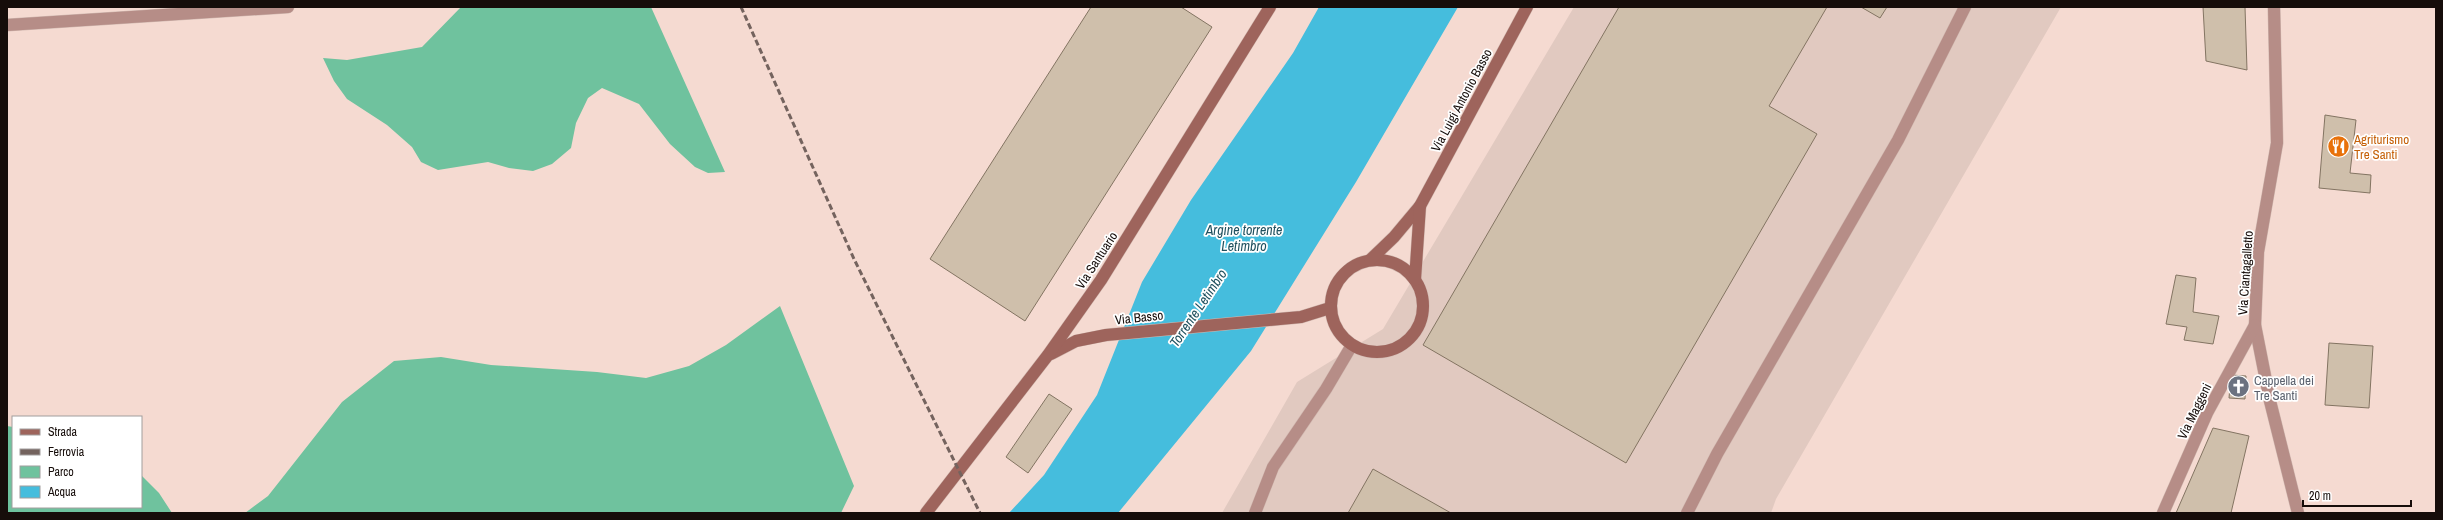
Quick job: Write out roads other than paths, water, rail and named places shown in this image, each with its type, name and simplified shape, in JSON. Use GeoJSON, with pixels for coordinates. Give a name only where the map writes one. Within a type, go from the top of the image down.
{"type":"FeatureCollection","features":[{"type":"Feature","properties":{"kind":"main road","name":"Via Santuario"},"geometry":{"type":"LineString","coordinates":[[926,513],[1048,355],[1101,280],[1270,7]]}},
{"type":"Feature","properties":{"kind":"main road","name":"Via Luigi Antonio Basso"},"geometry":{"type":"LineString","coordinates":[[1370,260],[1394,237],[1420,206],[1527,7]]}},
{"type":"Feature","properties":{"kind":"main road","name":"Via Luigi Antonio Basso"},"geometry":{"type":"LineString","coordinates":[[1416,280],[1420,206]]}},
{"type":"Feature","properties":{"kind":"main road","name":"Via Luigi Antonio Basso"},"geometry":{"type":"LineString","coordinates":[[1383,259],[1395,263],[1407,270],[1416,280],[1422,294],[1423,310],[1419,325],[1410,338],[1398,347],[1382,352],[1367,351],[1352,345],[1341,335],[1333,323],[1330,308],[1334,288],[1345,272],[1356,264],[1370,260],[1383,259]]}},
{"type":"Feature","properties":{"kind":"main road","name":"Via Basso"},"geometry":{"type":"LineString","coordinates":[[1048,355],[1076,341],[1106,335],[1309,316],[1330,308]]}},
{"type":"Feature","properties":{"kind":"street"},"geometry":{"type":"LineString","coordinates":[[7,25],[288,7]]}},
{"type":"Feature","properties":{"kind":"street"},"geometry":{"type":"LineString","coordinates":[[1687,513],[1721,447],[1898,140],[1965,7]]}},
{"type":"Feature","properties":{"kind":"street","name":"Via Ciantagalletto"},"geometry":{"type":"LineString","coordinates":[[2274,7],[2276,142],[2258,252],[2255,325],[2270,402],[2298,513]]}},
{"type":"Feature","properties":{"kind":"street","name":"Via Maggeni"},"geometry":{"type":"LineString","coordinates":[[2162,513],[2207,413],[2255,325]]}},
{"type":"Feature","properties":{"kind":"street"},"geometry":{"type":"LineString","coordinates":[[1255,513],[1273,467],[1326,389],[1352,345]]}},
{"type":"Feature","properties":{"kind":"water","name":"Argine torrente Letimbro"},"geometry":{"type":"Polygon","coordinates":[[[1319,7],[1458,7],[1356,182],[1251,351],[1118,513],[1009,513],[1044,475],[1097,395],[1142,282],[1191,200],[1293,53],[1319,7]]]}},
{"type":"Feature","properties":{"kind":"railway"},"geometry":{"type":"LineString","coordinates":[[741,7],[854,259],[980,513]]}},
{"type":"Feature","properties":{"kind":"place","name":"Agriturismo Tre Santi"},"geometry":{"type":"Point","coordinates":[2338,146]}},
{"type":"Feature","properties":{"kind":"place","name":"Cappella dei Tre Santi"},"geometry":{"type":"Point","coordinates":[2238,387]}},
{"type":"Feature","properties":{"kind":"water label","name":"Torrente Letimbro"},"geometry":{"type":"Point","coordinates":[1198,308]}}]}
